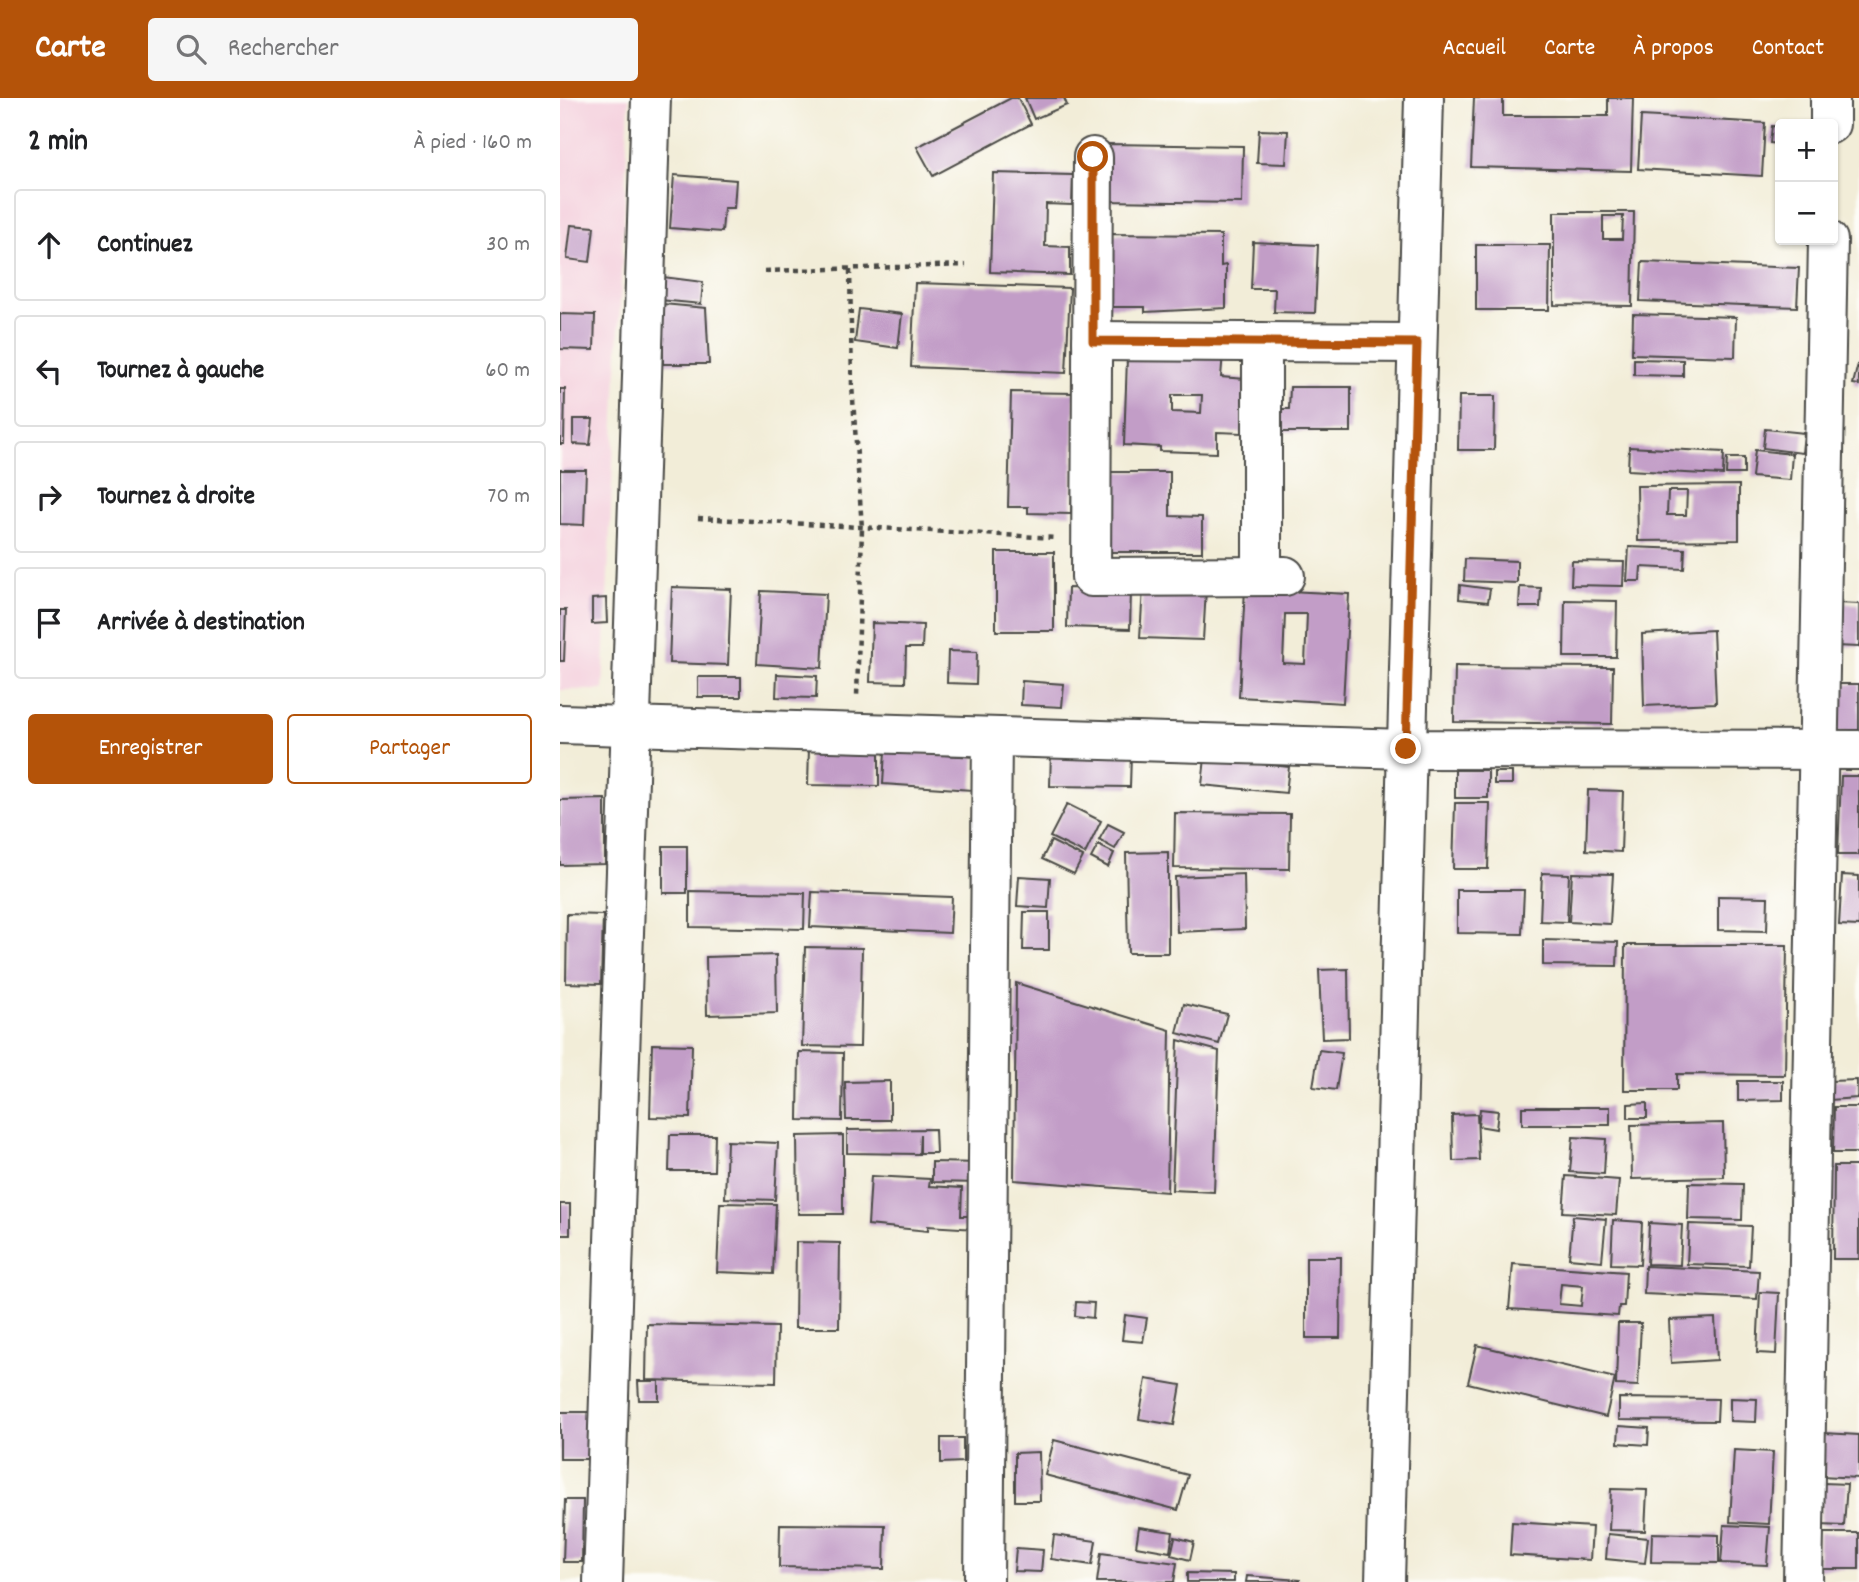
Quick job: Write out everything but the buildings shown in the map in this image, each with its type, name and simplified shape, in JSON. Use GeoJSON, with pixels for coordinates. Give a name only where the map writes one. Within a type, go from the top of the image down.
{"type":"FeatureCollection","features":[{"type":"Feature","properties":{"kind":"street"},"geometry":{"type":"LineString","coordinates":[[603,1582],[651,98]]}},
{"type":"Feature","properties":{"kind":"street"},"geometry":{"type":"LineString","coordinates":[[1830,98],[1830,119]]}},
{"type":"Feature","properties":{"kind":"street"},"geometry":{"type":"LineString","coordinates":[[1385,1582],[1422,99]]}},
{"type":"Feature","properties":{"kind":"street"},"geometry":{"type":"LineString","coordinates":[[1093,157],[1091,577],[1273,576],[1262,342]]}},
{"type":"Feature","properties":{"kind":"street"},"geometry":{"type":"LineString","coordinates":[[1803,1582],[1828,245]]}},
{"type":"Feature","properties":{"kind":"street"},"geometry":{"type":"LineString","coordinates":[[1093,341],[1417,343]]}},
{"type":"Feature","properties":{"kind":"street"},"geometry":{"type":"LineString","coordinates":[[560,724],[1406,749],[1859,750]]}},
{"type":"Feature","properties":{"kind":"street"},"geometry":{"type":"LineString","coordinates":[[984,1582],[992,737]]}},
{"type":"Feature","properties":{"kind":"path"},"geometry":{"type":"LineString","coordinates":[[765,271],[966,265]]}},
{"type":"Feature","properties":{"kind":"path"},"geometry":{"type":"LineString","coordinates":[[850,270],[852,385],[862,528],[856,733]]}},
{"type":"Feature","properties":{"kind":"path"},"geometry":{"type":"LineString","coordinates":[[698,518],[1092,540]]}},
{"type":"Feature","properties":{"kind":"shaded area"},"geometry":{"type":"Polygon","coordinates":[[[560,98],[629,98],[603,690],[560,690],[560,98]]]}},
{"type":"Feature","properties":{"kind":"route"},"geometry":{"type":"LineString","coordinates":[[1093,157],[1093,341],[1417,343],[1406,749]]}}]}
